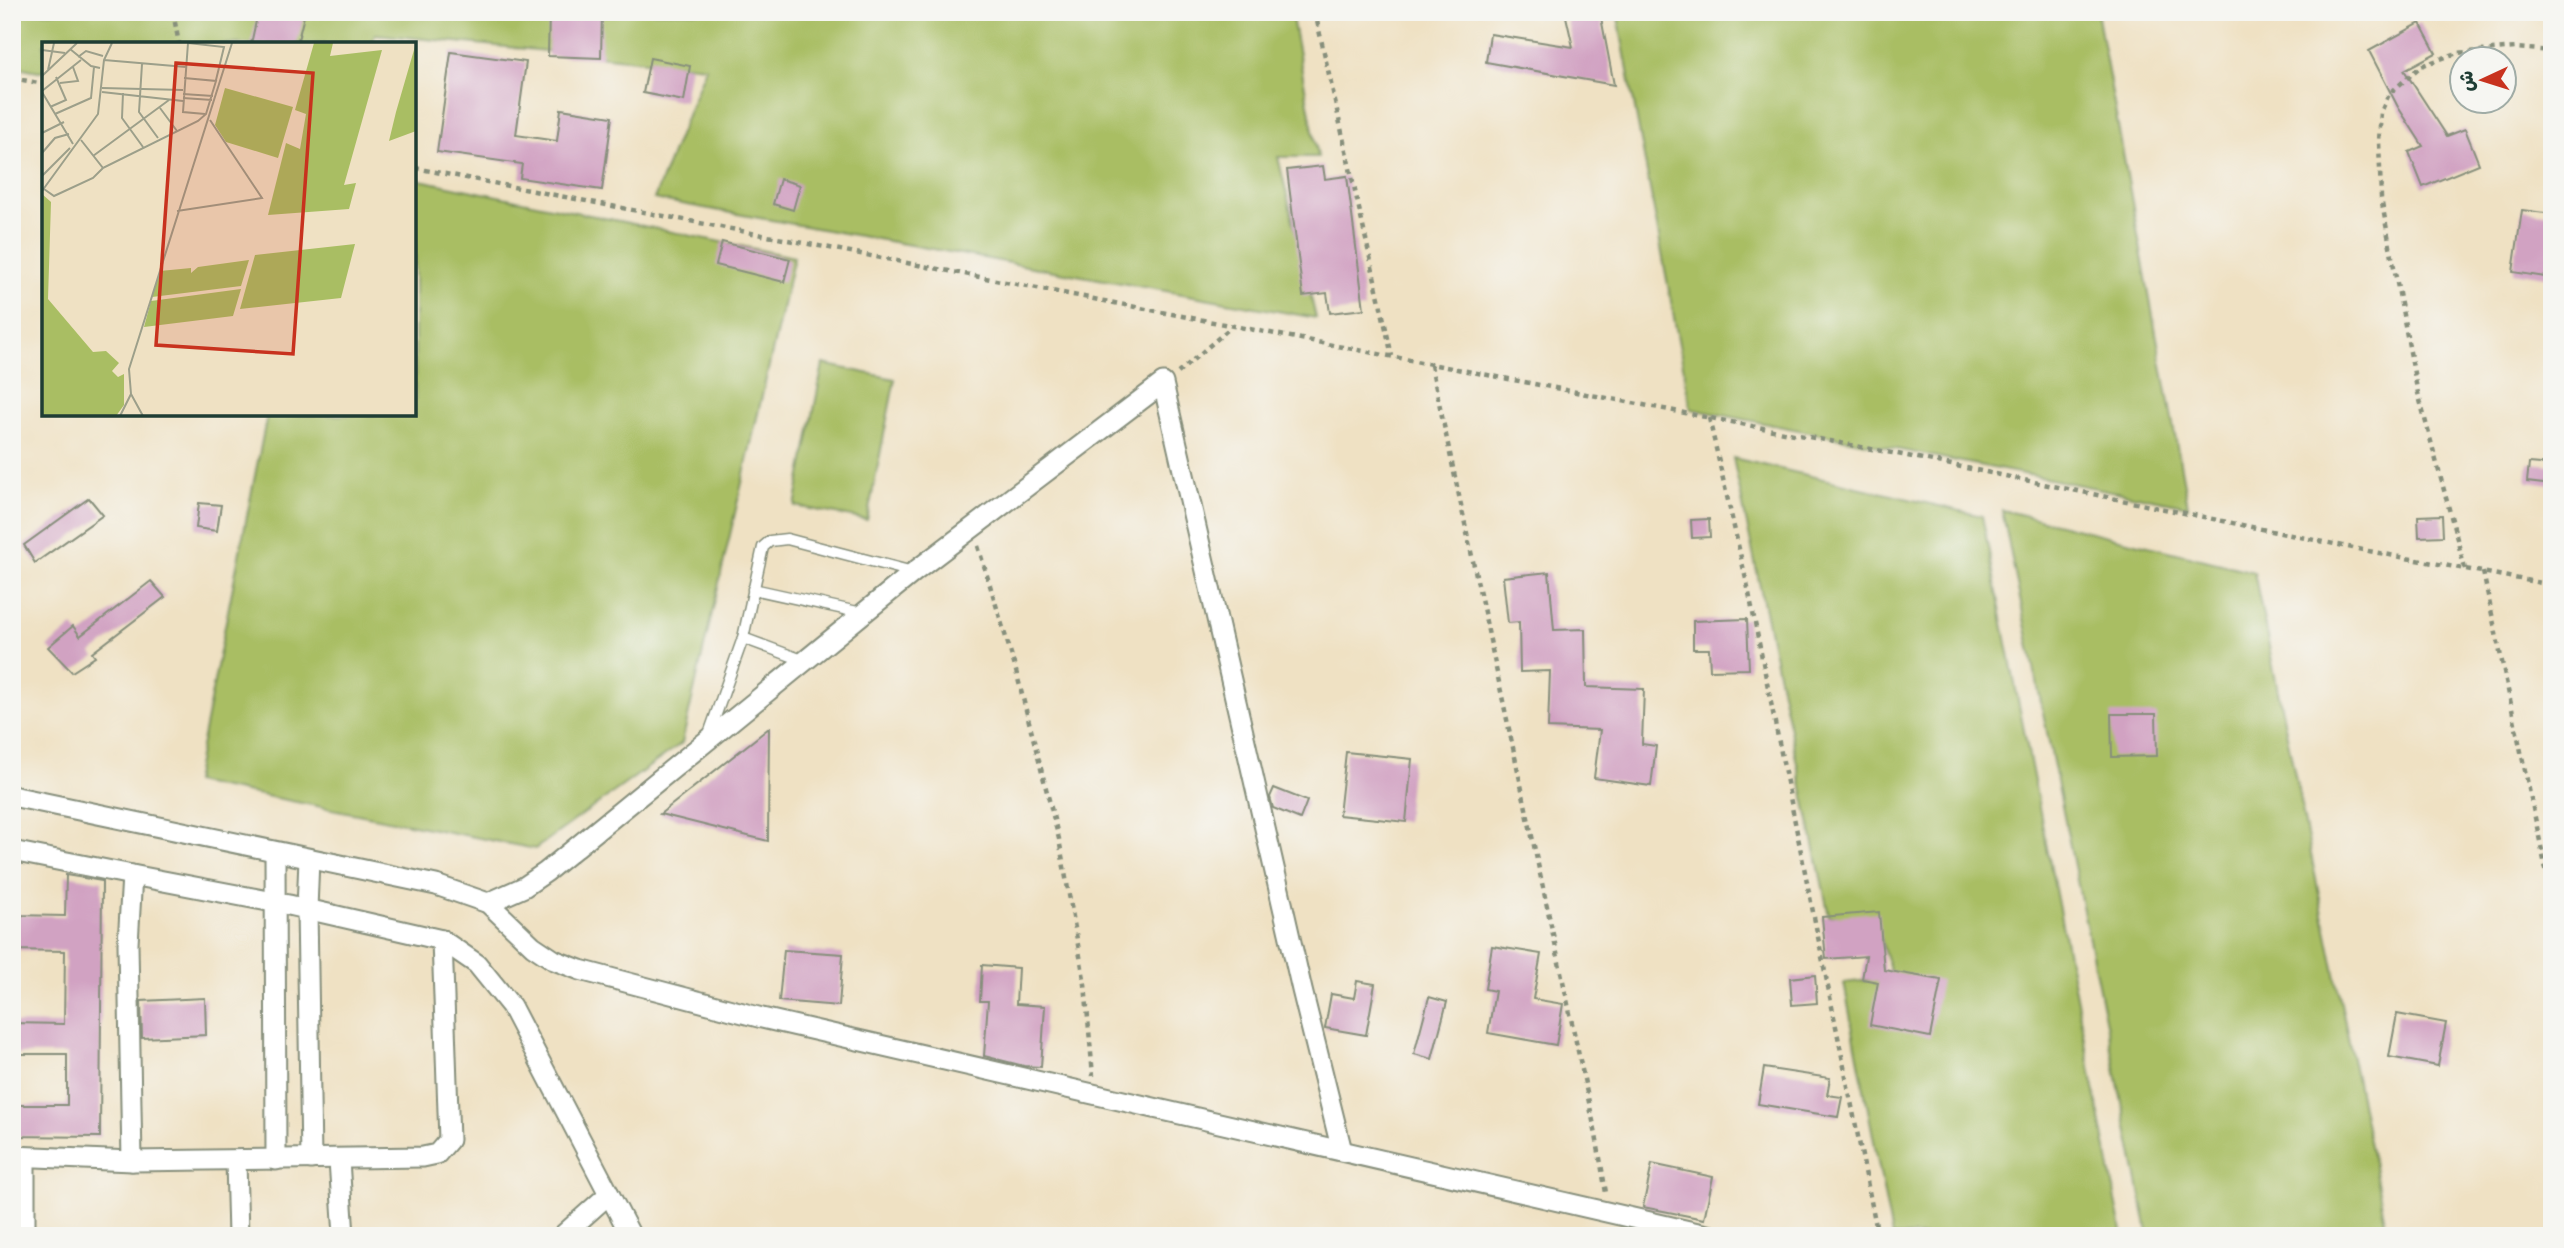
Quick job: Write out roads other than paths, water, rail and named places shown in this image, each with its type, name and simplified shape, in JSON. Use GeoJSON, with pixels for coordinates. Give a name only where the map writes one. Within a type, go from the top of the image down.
{"type":"FeatureCollection","features":[{"type":"Feature","properties":{"kind":"street"},"geometry":{"type":"LineString","coordinates":[[488,903],[524,887],[546,872],[707,738],[914,572],[1163,383],[1301,990],[1342,1152]]}},
{"type":"Feature","properties":{"kind":"street"},"geometry":{"type":"LineString","coordinates":[[12,796],[436,885],[488,903],[533,946],[554,960],[580,970],[762,1018],[1712,1236]]}},
{"type":"Feature","properties":{"kind":"street"},"geometry":{"type":"LineString","coordinates":[[12,851],[276,902],[442,940],[477,964],[511,1006],[631,1236]]}},
{"type":"Feature","properties":{"kind":"street"},"geometry":{"type":"LineString","coordinates":[[275,852],[276,1160]]}},
{"type":"Feature","properties":{"kind":"street"},"geometry":{"type":"LineString","coordinates":[[309,859],[307,909],[311,1159]]}},
{"type":"Feature","properties":{"kind":"street"},"geometry":{"type":"LineString","coordinates":[[132,875],[128,944],[132,1161]]}},
{"type":"Feature","properties":{"kind":"street"},"geometry":{"type":"LineString","coordinates":[[25,1236],[19,1156],[132,1161],[236,1161],[339,1160],[423,1157],[437,1154],[449,1140],[442,940]]}},
{"type":"Feature","properties":{"kind":"street"},"geometry":{"type":"LineString","coordinates":[[339,1160],[344,1236]]}},
{"type":"Feature","properties":{"kind":"street"},"geometry":{"type":"LineString","coordinates":[[236,1161],[238,1236]]}},
{"type":"Feature","properties":{"kind":"street"},"geometry":{"type":"LineString","coordinates":[[562,1236],[609,1194]]}},
{"type":"Feature","properties":{"kind":"lane"},"geometry":{"type":"LineString","coordinates":[[707,738],[743,638],[762,547],[777,539],[787,538],[914,572]]}},
{"type":"Feature","properties":{"kind":"lane"},"geometry":{"type":"LineString","coordinates":[[753,589],[864,613]]}},
{"type":"Feature","properties":{"kind":"lane"},"geometry":{"type":"LineString","coordinates":[[743,638],[805,661]]}}]}
